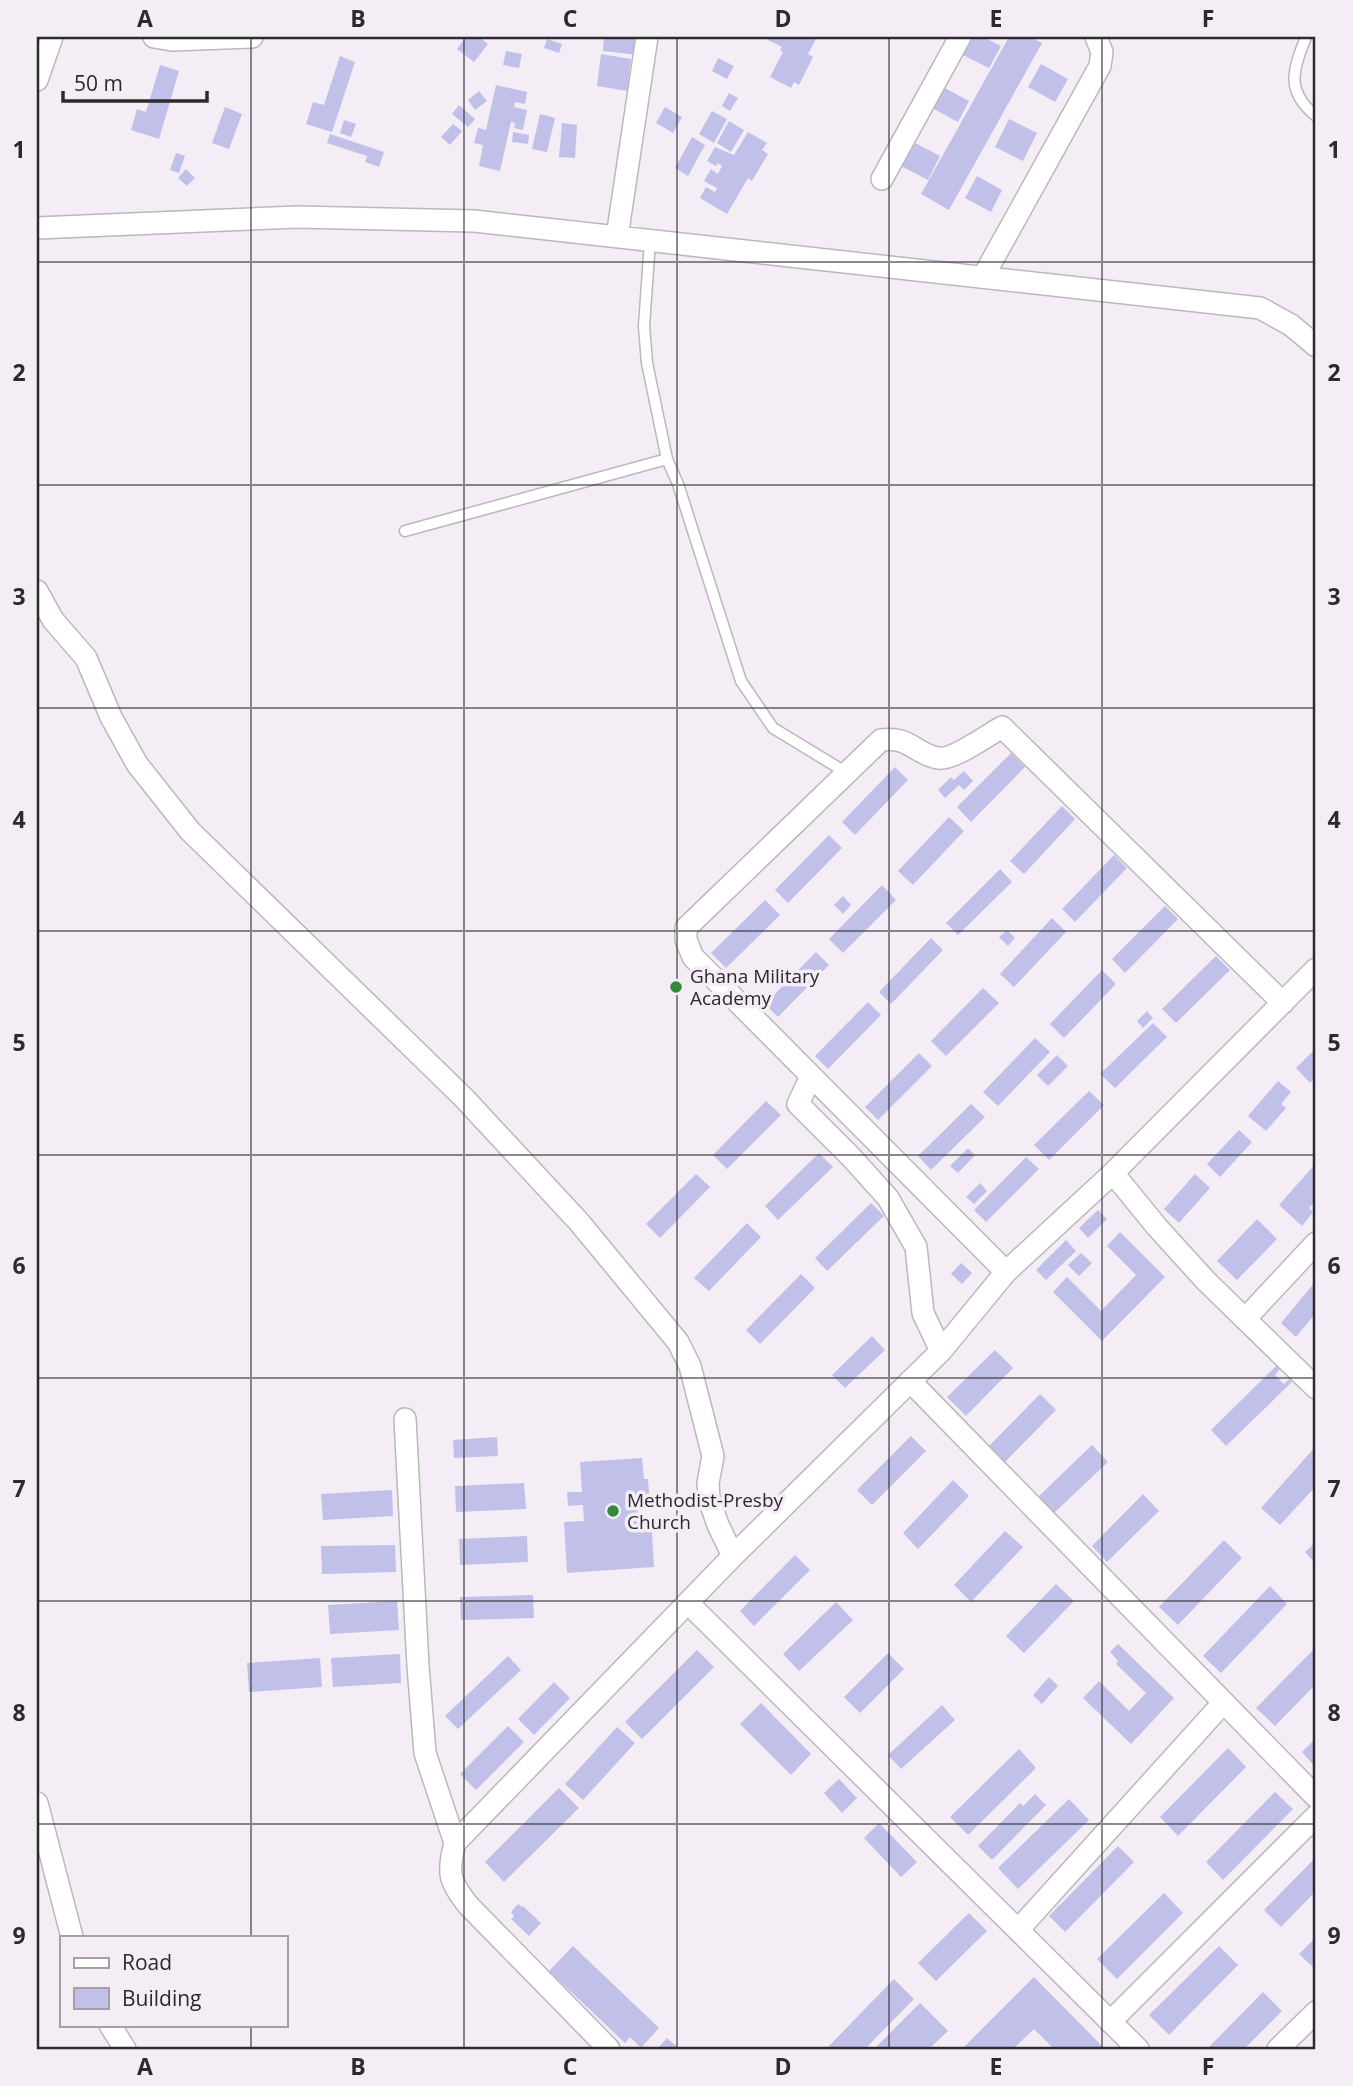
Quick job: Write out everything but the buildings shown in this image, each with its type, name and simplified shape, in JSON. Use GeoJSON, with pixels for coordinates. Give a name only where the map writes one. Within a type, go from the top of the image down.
{"type":"FeatureCollection","features":[{"type":"Feature","properties":{"kind":"street"},"geometry":{"type":"LineString","coordinates":[[37,77],[52,37]]}},
{"type":"Feature","properties":{"kind":"street"},"geometry":{"type":"LineString","coordinates":[[154,37],[172,40],[252,37]]}},
{"type":"Feature","properties":{"kind":"street"},"geometry":{"type":"LineString","coordinates":[[617,237],[647,37]]}},
{"type":"Feature","properties":{"kind":"street"},"geometry":{"type":"LineString","coordinates":[[882,179],[960,37]]}},
{"type":"Feature","properties":{"kind":"street"},"geometry":{"type":"LineString","coordinates":[[983,277],[1100,66],[1102,52],[1096,37]]}},
{"type":"Feature","properties":{"kind":"street"},"geometry":{"type":"LineString","coordinates":[[37,228],[297,217],[474,221],[1259,308],[1290,325],[1316,346]]}},
{"type":"Feature","properties":{"kind":"street"},"geometry":{"type":"LineString","coordinates":[[37,592],[53,620],[86,658],[111,716],[137,764],[190,831],[464,1098],[579,1222],[678,1342],[690,1366],[713,1456],[708,1483],[709,1499],[733,1556]]}},
{"type":"Feature","properties":{"kind":"street"},"geometry":{"type":"LineString","coordinates":[[1006,1272],[693,957],[686,940],[686,929],[881,740],[895,738],[937,758],[949,757],[1002,727],[1283,1003]]}},
{"type":"Feature","properties":{"kind":"street"},"geometry":{"type":"LineString","coordinates":[[597,2045],[453,1886],[450,1863],[455,1843],[733,1556],[941,1351],[1006,1272],[1113,1173],[1316,970]]}},
{"type":"Feature","properties":{"kind":"street"},"geometry":{"type":"LineString","coordinates":[[811,1076],[798,1104],[888,1198],[916,1247],[923,1312],[941,1351]]}},
{"type":"Feature","properties":{"kind":"street"},"geometry":{"type":"LineString","coordinates":[[1113,1173],[1206,1281],[1316,1388]]}},
{"type":"Feature","properties":{"kind":"street"},"geometry":{"type":"LineString","coordinates":[[1247,1318],[1316,1243]]}},
{"type":"Feature","properties":{"kind":"street"},"geometry":{"type":"LineString","coordinates":[[911,1381],[1316,1797]]}},
{"type":"Feature","properties":{"kind":"street"},"geometry":{"type":"LineString","coordinates":[[405,1419],[425,1753],[455,1843]]}},
{"type":"Feature","properties":{"kind":"street"},"geometry":{"type":"LineString","coordinates":[[688,1603],[1138,2049]]}},
{"type":"Feature","properties":{"kind":"street"},"geometry":{"type":"LineString","coordinates":[[1018,1930],[1223,1703]]}},
{"type":"Feature","properties":{"kind":"street"},"geometry":{"type":"LineString","coordinates":[[37,1803],[72,1936]]}},
{"type":"Feature","properties":{"kind":"street"},"geometry":{"type":"LineString","coordinates":[[1110,2022],[1316,1816]]}},
{"type":"Feature","properties":{"kind":"street"},"geometry":{"type":"LineString","coordinates":[[1278,2049],[1316,2012]]}},
{"type":"Feature","properties":{"kind":"street"},"geometry":{"type":"LineString","coordinates":[[111,2026],[125,2049]]}},
{"type":"Feature","properties":{"kind":"lane"},"geometry":{"type":"LineString","coordinates":[[1306,37],[1294,69],[1296,91],[1302,105],[1316,116]]}},
{"type":"Feature","properties":{"kind":"lane"},"geometry":{"type":"LineString","coordinates":[[650,241],[644,326],[648,363],[667,459],[678,484],[741,681],[773,728],[847,773]]}},
{"type":"Feature","properties":{"kind":"lane"},"geometry":{"type":"LineString","coordinates":[[405,531],[667,459]]}},
{"type":"Feature","properties":{"kind":"place","name":"Ghana Military Academy"},"geometry":{"type":"Point","coordinates":[676,987]}},
{"type":"Feature","properties":{"kind":"place","name":"Methodist-Presby Church"},"geometry":{"type":"Point","coordinates":[613,1511]}}]}
